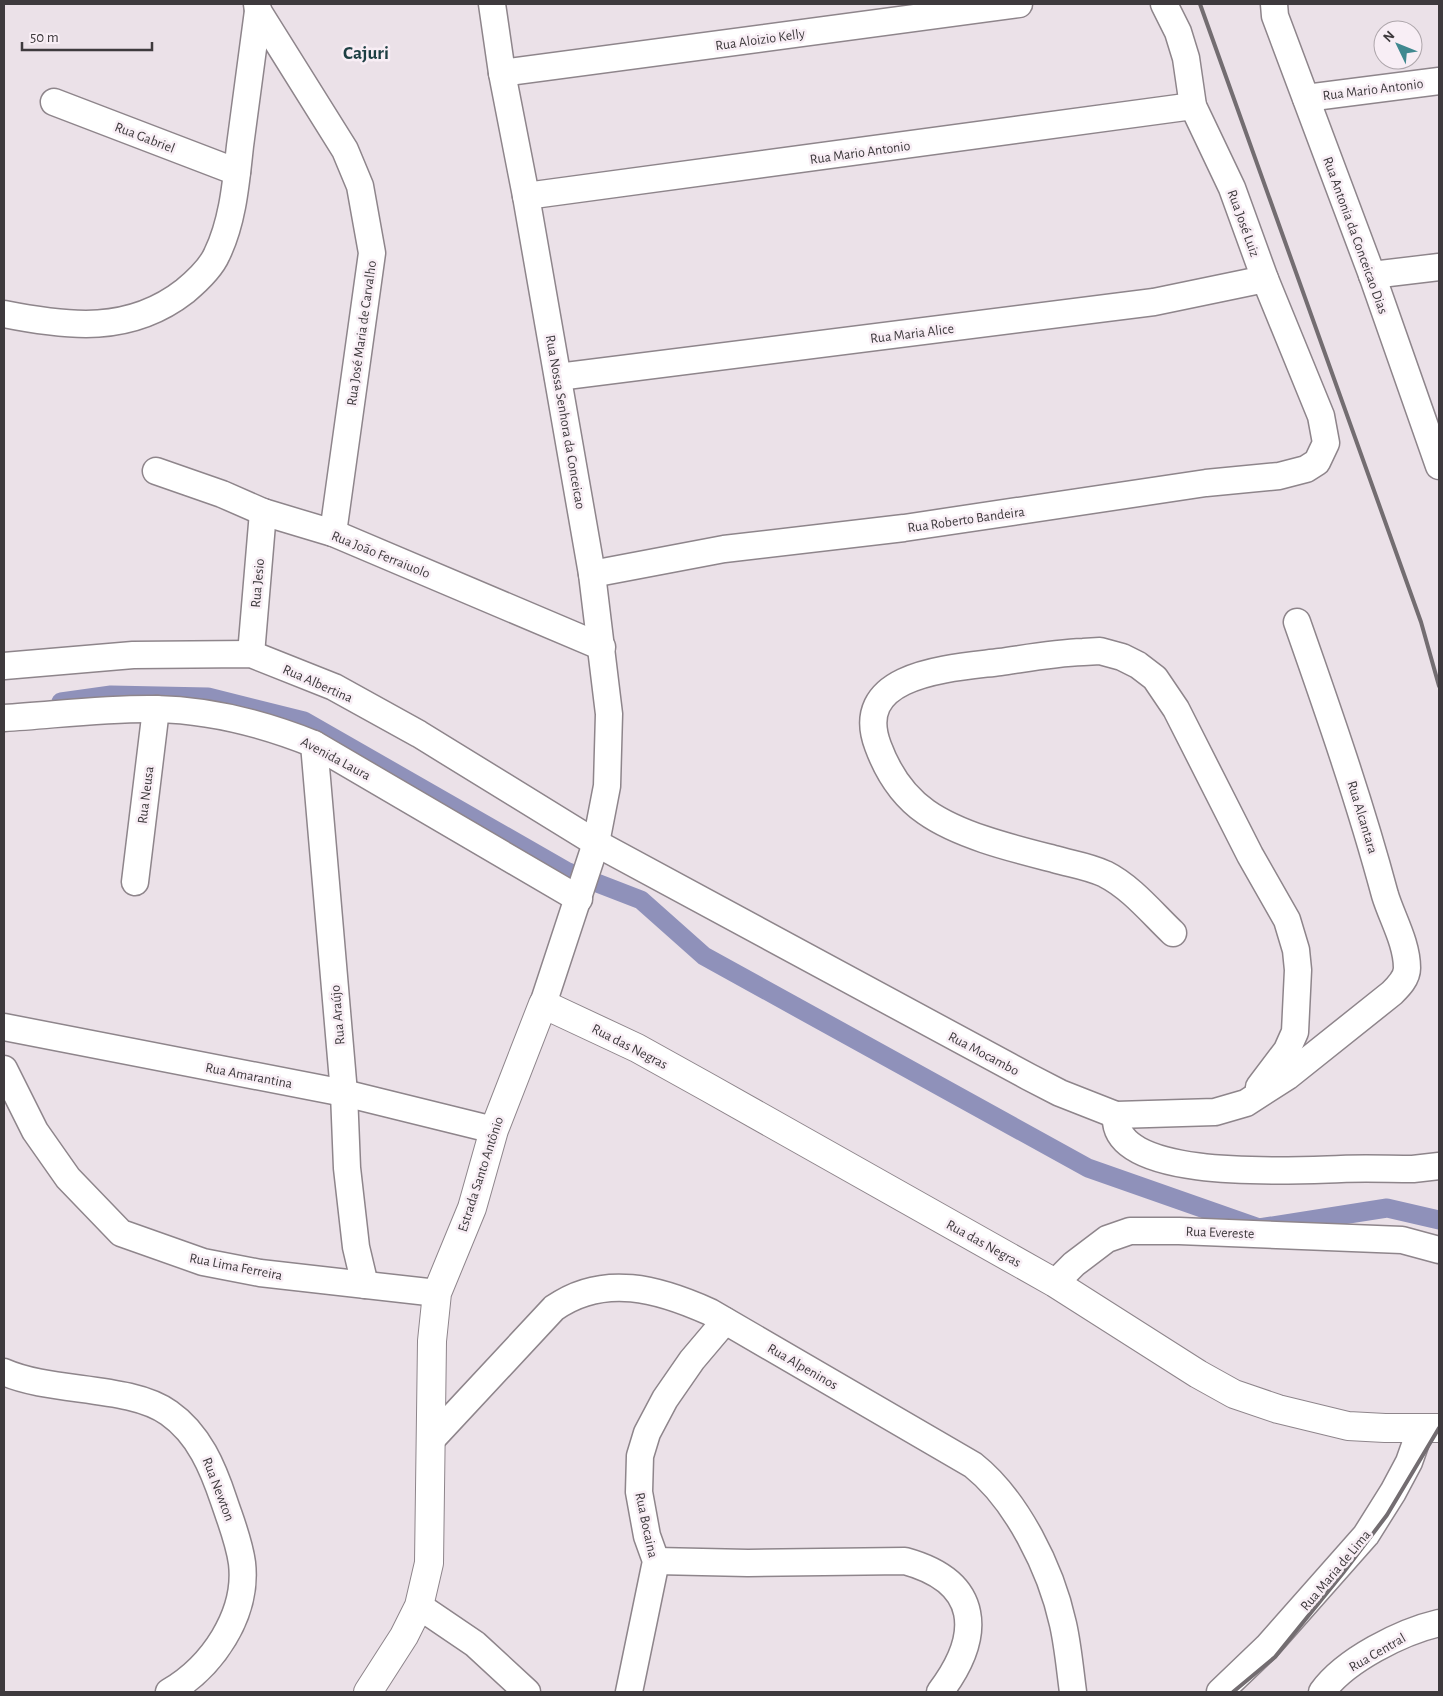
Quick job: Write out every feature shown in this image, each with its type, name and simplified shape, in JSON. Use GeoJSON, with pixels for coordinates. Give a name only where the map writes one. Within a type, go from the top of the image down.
{"type":"FeatureCollection","features":[{"type":"Feature","properties":{"kind":"main road","name":"Estrada Santo Antônio"},"geometry":{"type":"LineString","coordinates":[[368,1692],[404,1636],[419,1606],[429,1563],[432,1341],[437,1292],[472,1208],[494,1130],[543,1004]]}},
{"type":"Feature","properties":{"kind":"main road","name":"Rua das Negras"},"geometry":{"type":"LineString","coordinates":[[543,1004],[637,1048],[1055,1283],[1198,1374],[1234,1394],[1278,1409],[1348,1426],[1430,1428]]}},
{"type":"Feature","properties":{"kind":"street","name":"Rua Nossa Senhora da Conceicao"},"geometry":{"type":"LineString","coordinates":[[492,4],[502,74],[526,196],[592,574],[602,647],[609,714],[606,786],[594,849]]}},
{"type":"Feature","properties":{"kind":"street","name":"Rua Aloizio Kelly"},"geometry":{"type":"LineString","coordinates":[[502,74],[1019,4]]}},
{"type":"Feature","properties":{"kind":"street","name":"Rua José Luiz"},"geometry":{"type":"LineString","coordinates":[[1164,4],[1178,32],[1186,58],[1194,106],[1232,188],[1265,279],[1321,416],[1326,443]]}},
{"type":"Feature","properties":{"kind":"street","name":"Rua Antonia da Conceicao Dias"},"geometry":{"type":"LineString","coordinates":[[1274,4],[1275,16],[1372,275],[1438,462]]}},
{"type":"Feature","properties":{"kind":"street","name":"Rua José Maria de Carvalho"},"geometry":{"type":"LineString","coordinates":[[4,314],[34,320],[79,324],[124,321],[165,306],[196,282],[217,256],[227,228],[237,172],[258,7]]}},
{"type":"Feature","properties":{"kind":"street","name":"Rua José Maria de Carvalho"},"geometry":{"type":"LineString","coordinates":[[258,7],[345,150],[360,186],[371,244],[372,253],[333,533]]}},
{"type":"Feature","properties":{"kind":"street","name":"Rua Mario Antonio"},"geometry":{"type":"LineString","coordinates":[[1306,98],[1439,81]]}},
{"type":"Feature","properties":{"kind":"street","name":"Rua Gabriel"},"geometry":{"type":"LineString","coordinates":[[54,102],[237,172]]}},
{"type":"Feature","properties":{"kind":"street","name":"Rua Mario Antonio"},"geometry":{"type":"LineString","coordinates":[[526,196],[1194,106]]}},
{"type":"Feature","properties":{"kind":"street"},"geometry":{"type":"LineString","coordinates":[[1372,275],[1439,267]]}},
{"type":"Feature","properties":{"kind":"street","name":"Rua Maria Alice"},"geometry":{"type":"LineString","coordinates":[[558,377],[1154,302],[1265,279]]}},
{"type":"Feature","properties":{"kind":"street","name":"Rua Roberto Bandeira"},"geometry":{"type":"LineString","coordinates":[[592,574],[724,549],[904,528],[1206,483],[1279,476],[1306,469],[1317,462],[1326,443]]}},
{"type":"Feature","properties":{"kind":"street","name":"Rua João Ferraiuolo"},"geometry":{"type":"LineString","coordinates":[[156,471],[222,494],[263,512],[333,533],[602,647]]}},
{"type":"Feature","properties":{"kind":"street","name":"Rua Jesio"},"geometry":{"type":"LineString","coordinates":[[252,654],[263,512]]}},
{"type":"Feature","properties":{"kind":"street","name":"Rua Alcantara"},"geometry":{"type":"LineString","coordinates":[[1297,622],[1362,809],[1386,898],[1404,949],[1407,968],[1404,979],[1392,993],[1377,1004]]}},
{"type":"Feature","properties":{"kind":"street"},"geometry":{"type":"LineString","coordinates":[[1174,933],[1134,895],[1105,874],[1083,865],[986,840],[928,813],[912,801],[898,785],[883,760],[876,741],[873,726],[874,713],[886,693],[896,684],[951,668],[1100,651],[1122,657],[1138,665],[1155,678],[1176,709],[1250,855],[1283,912],[1296,950],[1298,970],[1295,1032],[1287,1050],[1246,1103]]}},
{"type":"Feature","properties":{"kind":"street","name":"Rua Albertina"},"geometry":{"type":"LineString","coordinates":[[4,666],[133,655],[252,654],[334,687],[419,734],[594,849]]}},
{"type":"Feature","properties":{"kind":"street","name":"Avenida Laura"},"geometry":{"type":"LineString","coordinates":[[4,718],[156,709],[205,713],[269,726],[314,744],[581,891]]}},
{"type":"Feature","properties":{"kind":"street","name":"Rua Neusa"},"geometry":{"type":"LineString","coordinates":[[135,882],[156,709]]}},
{"type":"Feature","properties":{"kind":"street","name":"Rua Araújo"},"geometry":{"type":"LineString","coordinates":[[314,744],[344,1093],[347,1168],[356,1247],[365,1285]]}},
{"type":"Feature","properties":{"kind":"street","name":"Rua Mocambo"},"geometry":{"type":"LineString","coordinates":[[594,849],[1060,1093],[1116,1115],[1216,1112],[1246,1103],[1288,1076],[1377,1004]]}},
{"type":"Feature","properties":{"kind":"street","name":"Estrada Santo Antônio"},"geometry":{"type":"LineString","coordinates":[[543,1004],[594,849]]}},
{"type":"Feature","properties":{"kind":"street","name":"Rua Amarantina"},"geometry":{"type":"LineString","coordinates":[[4,1027],[344,1093],[494,1130]]}},
{"type":"Feature","properties":{"kind":"street","name":"Rua Lima Ferreira"},"geometry":{"type":"LineString","coordinates":[[4,1069],[35,1131],[68,1178],[120,1233],[203,1262],[260,1273],[437,1292]]}},
{"type":"Feature","properties":{"kind":"street"},"geometry":{"type":"LineString","coordinates":[[1116,1115],[1116,1125],[1119,1133],[1132,1145],[1161,1160],[1197,1167],[1254,1170],[1413,1169],[1439,1166]]}},
{"type":"Feature","properties":{"kind":"street","name":"Rua Evereste"},"geometry":{"type":"LineString","coordinates":[[1055,1283],[1074,1264],[1107,1239],[1130,1231],[1179,1231],[1402,1240],[1439,1250]]}},
{"type":"Feature","properties":{"kind":"street","name":"Rua Alpeninos"},"geometry":{"type":"LineString","coordinates":[[432,1439],[554,1308],[578,1294],[623,1286],[645,1288],[688,1302],[725,1320],[974,1465],[991,1479],[1043,1561],[1063,1623],[1073,1692]]}},
{"type":"Feature","properties":{"kind":"street","name":"Rua Bocaina"},"geometry":{"type":"LineString","coordinates":[[629,1692],[656,1561],[647,1536],[639,1492],[639,1466],[646,1433],[665,1400],[692,1360],[725,1320]]}},
{"type":"Feature","properties":{"kind":"street","name":"Rua Newton"},"geometry":{"type":"LineString","coordinates":[[4,1372],[21,1380],[149,1403],[168,1412],[183,1425],[204,1450],[216,1476],[237,1537],[242,1565],[241,1593],[234,1617],[218,1648],[196,1673],[169,1692]]}},
{"type":"Feature","properties":{"kind":"street","name":"Rua Maria de Lima"},"geometry":{"type":"LineString","coordinates":[[1220,1692],[1274,1640],[1366,1535],[1430,1428]]}},
{"type":"Feature","properties":{"kind":"street"},"geometry":{"type":"LineString","coordinates":[[656,1561],[748,1563],[905,1561],[922,1566],[943,1577],[956,1591],[967,1611],[970,1623],[963,1655],[940,1692]]}},
{"type":"Feature","properties":{"kind":"street"},"geometry":{"type":"LineString","coordinates":[[419,1606],[475,1644],[526,1692]]}},
{"type":"Feature","properties":{"kind":"street","name":"Rua Central"},"geometry":{"type":"LineString","coordinates":[[1322,1692],[1335,1678],[1357,1660],[1408,1634],[1439,1623]]}},
{"type":"Feature","properties":{"kind":"waterway"},"geometry":{"type":"LineString","coordinates":[[61,702],[111,695],[208,697],[304,721],[566,871],[641,900],[704,956],[1088,1168],[1259,1228],[1387,1208],[1439,1220]]}},
{"type":"Feature","properties":{"kind":"railway"},"geometry":{"type":"LineString","coordinates":[[1200,4],[1421,622],[1439,686]]}},
{"type":"Feature","properties":{"kind":"railway"},"geometry":{"type":"LineString","coordinates":[[1233,1692],[1275,1657],[1343,1573],[1387,1515],[1439,1428]]}},
{"type":"Feature","properties":{"kind":"district","name":"Cajuri"},"geometry":{"type":"Point","coordinates":[366,52]}}]}
